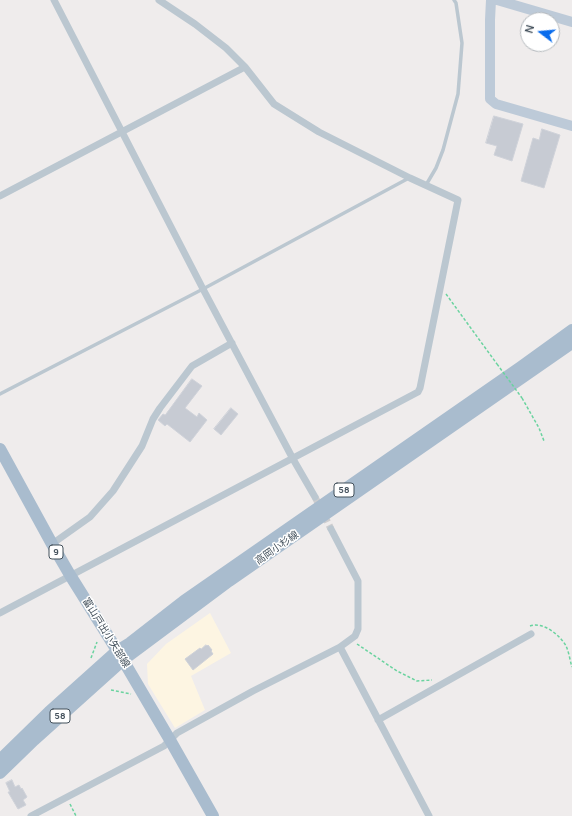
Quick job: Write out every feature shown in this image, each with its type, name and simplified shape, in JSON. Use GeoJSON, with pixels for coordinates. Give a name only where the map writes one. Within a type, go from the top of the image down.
{"type":"FeatureCollection","features":[{"type":"Feature","properties":{"kind":"main road","name":"高岡小杉線"},"geometry":{"type":"LineString","coordinates":[[0,773],[120,656],[130,643],[184,601],[572,330]]}},
{"type":"Feature","properties":{"kind":"main road","name":"高岡小杉線"},"geometry":{"type":"LineString","coordinates":[[0,760],[49,712],[120,656],[572,343]]}},
{"type":"Feature","properties":{"kind":"main road","name":"富山戸出小矢部線"},"geometry":{"type":"LineString","coordinates":[[0,449],[52,544],[170,740],[213,816]]}},
{"type":"Feature","properties":{"kind":"street"},"geometry":{"type":"LineString","coordinates":[[54,0],[203,289],[293,459],[315,497]]}},
{"type":"Feature","properties":{"kind":"street"},"geometry":{"type":"LineString","coordinates":[[0,613],[418,392],[458,200],[426,186],[319,132],[274,104],[246,67],[226,48],[195,24],[159,0]]}},
{"type":"Feature","properties":{"kind":"street"},"geometry":{"type":"LineString","coordinates":[[491,0],[490,99],[496,104],[572,126]]}},
{"type":"Feature","properties":{"kind":"street"},"geometry":{"type":"LineString","coordinates":[[497,0],[572,22]]}},
{"type":"Feature","properties":{"kind":"street"},"geometry":{"type":"LineString","coordinates":[[0,196],[246,67]]}},
{"type":"Feature","properties":{"kind":"street"},"geometry":{"type":"LineString","coordinates":[[52,544],[90,516],[113,491],[142,446],[153,419],[192,366],[232,343]]}},
{"type":"Feature","properties":{"kind":"street"},"geometry":{"type":"LineString","coordinates":[[31,816],[164,746],[177,733],[253,691],[351,640],[355,636],[358,629],[358,581],[331,529]]}},
{"type":"Feature","properties":{"kind":"street"},"geometry":{"type":"LineString","coordinates":[[378,720],[529,631]]}},
{"type":"Feature","properties":{"kind":"street"},"geometry":{"type":"LineString","coordinates":[[340,647],[429,816]]}},
{"type":"Feature","properties":{"kind":"lane"},"geometry":{"type":"LineString","coordinates":[[426,186],[436,168],[443,150],[458,94],[462,43],[456,3],[454,0]]}},
{"type":"Feature","properties":{"kind":"lane"},"geometry":{"type":"LineString","coordinates":[[0,394],[203,289],[410,178]]}},
{"type":"Feature","properties":{"kind":"path"},"geometry":{"type":"LineString","coordinates":[[440,287],[522,398],[539,428],[544,441]]}},
{"type":"Feature","properties":{"kind":"path"},"geometry":{"type":"LineString","coordinates":[[529,631],[534,625],[544,627],[552,631],[560,638],[566,647],[572,667]]}},
{"type":"Feature","properties":{"kind":"path"},"geometry":{"type":"LineString","coordinates":[[351,640],[397,671],[417,682],[433,680]]}},
{"type":"Feature","properties":{"kind":"path"},"geometry":{"type":"LineString","coordinates":[[91,658],[97,642]]}},
{"type":"Feature","properties":{"kind":"path"},"geometry":{"type":"LineString","coordinates":[[111,690],[133,694]]}},
{"type":"Feature","properties":{"kind":"path"},"geometry":{"type":"LineString","coordinates":[[66,797],[76,816]]}},
{"type":"Feature","properties":{"kind":"shaded area"},"geometry":{"type":"Polygon","coordinates":[[[210,613],[231,653],[191,676],[205,710],[175,728],[148,684],[147,664],[166,644],[210,613]]]}},
{"type":"Feature","properties":{"kind":"building"},"geometry":{"type":"Polygon","coordinates":[[[494,116],[523,124],[512,161],[494,155],[497,146],[486,143],[494,116]]]}},
{"type":"Feature","properties":{"kind":"building"},"geometry":{"type":"Polygon","coordinates":[[[542,129],[560,135],[544,188],[521,181],[533,138],[539,140],[542,129]]]}},
{"type":"Feature","properties":{"kind":"building"},"geometry":{"type":"Polygon","coordinates":[[[192,379],[202,386],[185,408],[197,417],[199,413],[207,420],[190,442],[167,424],[165,426],[158,420],[163,414],[165,415],[192,379]]]}},
{"type":"Feature","properties":{"kind":"building"},"geometry":{"type":"Polygon","coordinates":[[[231,408],[238,414],[221,435],[214,429],[231,408]]]}},
{"type":"Feature","properties":{"kind":"building"},"geometry":{"type":"Polygon","coordinates":[[[208,645],[212,650],[211,651],[213,654],[193,670],[185,659],[208,645]]]}},
{"type":"Feature","properties":{"kind":"building"},"geometry":{"type":"Polygon","coordinates":[[[12,780],[15,787],[19,785],[27,797],[23,800],[26,805],[18,809],[8,792],[10,792],[6,783],[12,780]]]}},
{"type":"Feature","properties":{"kind":"tunnel"},"geometry":{"type":"LineString","coordinates":[[315,497],[331,529]]}}]}
